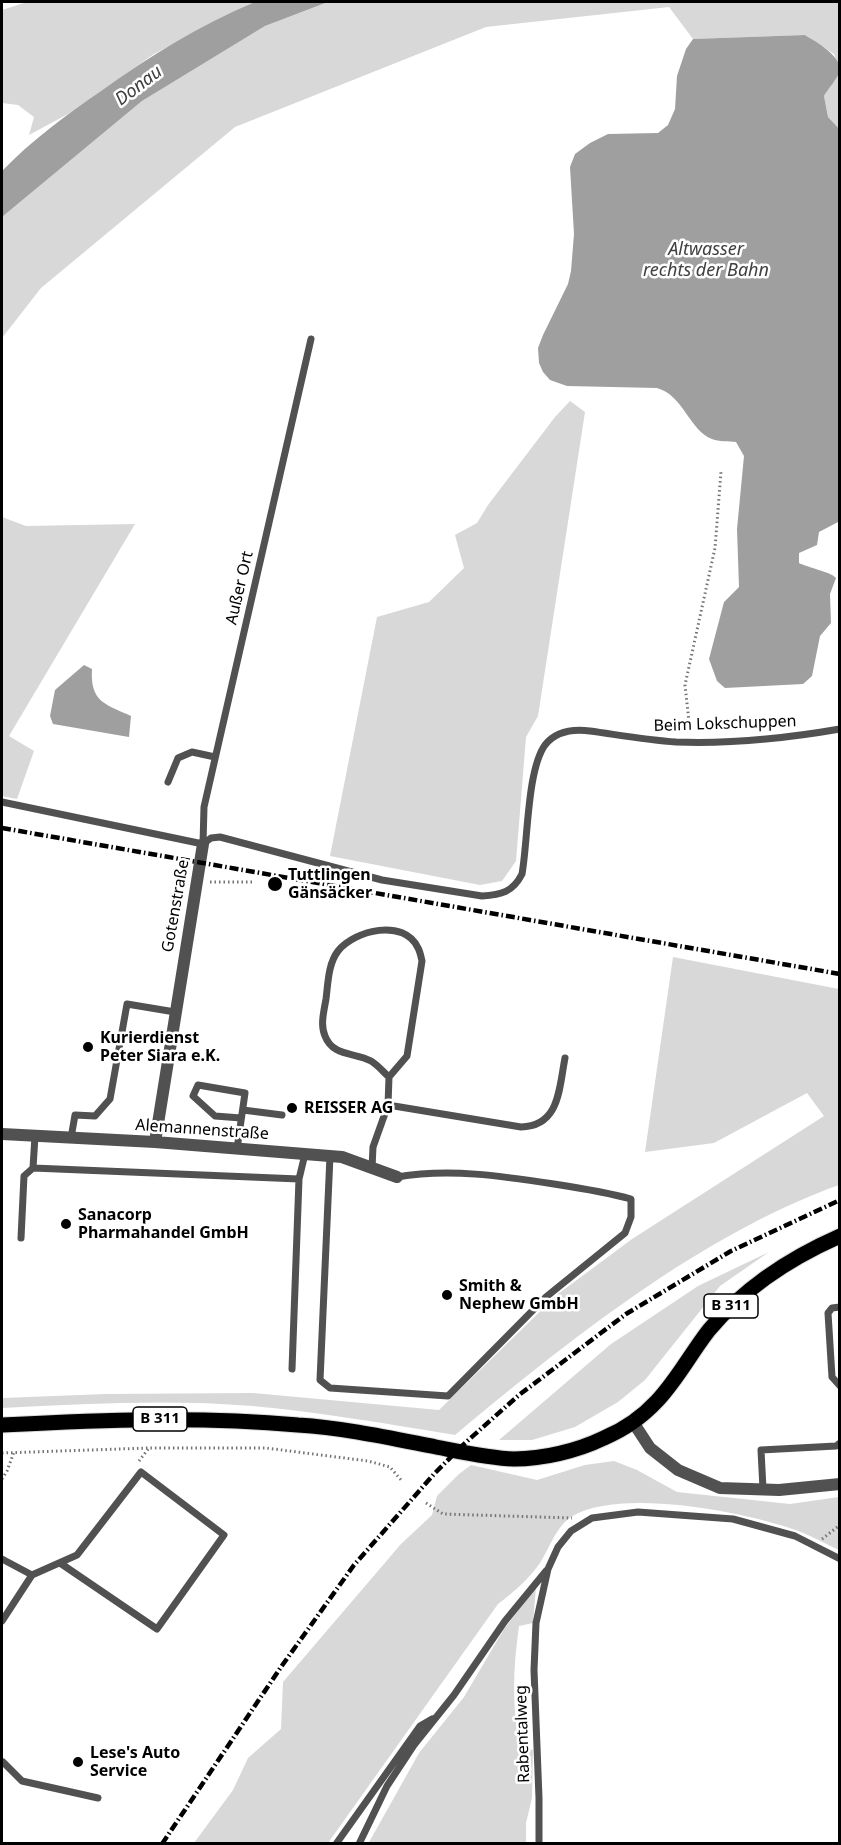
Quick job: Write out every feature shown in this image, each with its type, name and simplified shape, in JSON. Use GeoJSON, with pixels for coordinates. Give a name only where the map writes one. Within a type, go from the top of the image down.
{"type":"FeatureCollection","features":[{"type":"Feature","properties":{"kind":"main road","name":"B 311"},"geometry":{"type":"LineString","coordinates":[[2,1425],[193,1419],[300,1425],[353,1432],[480,1455],[516,1459],[535,1458],[587,1446],[633,1422],[657,1401],[709,1330],[728,1309],[777,1269],[840,1236]]}},
{"type":"Feature","properties":{"kind":"street","name":"Gotenstraße"},"geometry":{"type":"LineString","coordinates":[[155,1142],[203,844]]}},
{"type":"Feature","properties":{"kind":"street","name":"Alemannenstraße"},"geometry":{"type":"LineString","coordinates":[[2,1134],[155,1142],[342,1157],[397,1177]]}},
{"type":"Feature","properties":{"kind":"street"},"geometry":{"type":"LineString","coordinates":[[633,1422],[650,1448],[678,1470],[720,1488],[780,1490],[840,1484]]}},
{"type":"Feature","properties":{"kind":"lane","name":"Außer Ort"},"geometry":{"type":"LineString","coordinates":[[203,844],[204,807],[311,339]]}},
{"type":"Feature","properties":{"kind":"lane","name":"Beim Lokschuppen"},"geometry":{"type":"LineString","coordinates":[[203,844],[211,838],[220,837],[382,880],[482,896],[498,895],[516,885],[522,874],[534,770],[545,745],[561,733],[576,730],[634,739],[692,741],[768,739],[840,729]]}},
{"type":"Feature","properties":{"kind":"lane"},"geometry":{"type":"LineString","coordinates":[[168,782],[178,758],[192,752],[215,757]]}},
{"type":"Feature","properties":{"kind":"lane","name":"Gotenstraße"},"geometry":{"type":"LineString","coordinates":[[2,802],[203,844]]}},
{"type":"Feature","properties":{"kind":"lane"},"geometry":{"type":"LineString","coordinates":[[372,1168],[373,1148],[387,1105],[389,1077],[407,1056],[422,961],[418,946],[408,936],[393,930],[377,930],[348,942],[338,951],[332,963],[322,1019],[325,1036],[333,1047],[344,1054],[371,1061],[389,1077]]}},
{"type":"Feature","properties":{"kind":"lane"},"geometry":{"type":"LineString","coordinates":[[71,1138],[75,1115],[95,1116],[110,1099],[127,1004],[175,1012]]}},
{"type":"Feature","properties":{"kind":"lane"},"geometry":{"type":"LineString","coordinates":[[387,1105],[521,1127],[534,1126],[547,1119],[554,1108],[565,1058]]}},
{"type":"Feature","properties":{"kind":"lane"},"geometry":{"type":"LineString","coordinates":[[237,1149],[242,1114],[245,1093],[198,1085],[193,1096],[215,1116],[242,1114],[282,1115]]}},
{"type":"Feature","properties":{"kind":"lane"},"geometry":{"type":"LineString","coordinates":[[33,1168],[35,1136]]}},
{"type":"Feature","properties":{"kind":"lane"},"geometry":{"type":"LineString","coordinates":[[292,1369],[299,1179],[305,1154]]}},
{"type":"Feature","properties":{"kind":"lane"},"geometry":{"type":"LineString","coordinates":[[330,1156],[320,1380],[330,1388],[448,1396],[546,1297],[626,1233],[631,1217],[631,1199],[612,1194],[506,1176],[426,1172],[397,1177]]}},
{"type":"Feature","properties":{"kind":"lane"},"geometry":{"type":"LineString","coordinates":[[21,1238],[24,1176],[33,1168],[299,1179]]}},
{"type":"Feature","properties":{"kind":"lane"},"geometry":{"type":"LineString","coordinates":[[840,1307],[832,1308],[828,1314],[832,1377],[840,1386]]}},
{"type":"Feature","properties":{"kind":"lane"},"geometry":{"type":"LineString","coordinates":[[762,1489],[761,1450],[836,1446],[840,1443]]}},
{"type":"Feature","properties":{"kind":"lane"},"geometry":{"type":"LineString","coordinates":[[2,1621],[33,1575],[77,1555],[141,1472],[224,1535],[157,1629],[60,1563]]}},
{"type":"Feature","properties":{"kind":"lane"},"geometry":{"type":"LineString","coordinates":[[358,1844],[387,1786],[414,1745],[454,1695],[505,1621],[548,1569],[558,1547],[571,1531],[592,1518],[638,1512],[733,1519],[795,1536],[840,1559]]}},
{"type":"Feature","properties":{"kind":"lane"},"geometry":{"type":"LineString","coordinates":[[2,1559],[33,1575]]}},
{"type":"Feature","properties":{"kind":"lane","name":"Rabentalweg"},"geometry":{"type":"LineString","coordinates":[[538,1844],[539,1798],[534,1670],[536,1623],[548,1569]]}},
{"type":"Feature","properties":{"kind":"lane"},"geometry":{"type":"LineString","coordinates":[[336,1844],[420,1726],[437,1716]]}},
{"type":"Feature","properties":{"kind":"lane"},"geometry":{"type":"LineString","coordinates":[[2,1763],[22,1781],[98,1798]]}},
{"type":"Feature","properties":{"kind":"path"},"geometry":{"type":"LineString","coordinates":[[692,741],[684,685],[715,548],[721,472]]}},
{"type":"Feature","properties":{"kind":"path"},"geometry":{"type":"LineString","coordinates":[[212,882],[255,882]]}},
{"type":"Feature","properties":{"kind":"path"},"geometry":{"type":"LineString","coordinates":[[2,1453],[149,1448],[266,1449],[368,1461],[390,1467],[402,1480]]}},
{"type":"Feature","properties":{"kind":"path"},"geometry":{"type":"LineString","coordinates":[[2,1479],[14,1452]]}},
{"type":"Feature","properties":{"kind":"path"},"geometry":{"type":"LineString","coordinates":[[426,1503],[442,1514],[592,1518]]}},
{"type":"Feature","properties":{"kind":"path"},"geometry":{"type":"LineString","coordinates":[[813,1546],[840,1526]]}},
{"type":"Feature","properties":{"kind":"shaded area"},"geometry":{"type":"Polygon","coordinates":[[[27,2],[255,2],[154,54],[68,114],[29,135],[34,117],[18,105],[2,103],[2,10],[27,2]]]}},
{"type":"Feature","properties":{"kind":"shaded area"},"geometry":{"type":"Polygon","coordinates":[[[328,2],[839,2],[839,66],[834,54],[805,35],[693,39],[669,7],[486,27],[235,127],[41,288],[2,338],[2,217],[142,101],[265,26],[328,2]]]}},
{"type":"Feature","properties":{"kind":"shaded area"},"geometry":{"type":"Polygon","coordinates":[[[839,72],[839,130],[828,117],[824,96],[839,72]]]}},
{"type":"Feature","properties":{"kind":"shaded area"},"geometry":{"type":"Polygon","coordinates":[[[570,401],[585,412],[538,716],[526,737],[516,861],[502,881],[480,885],[330,856],[377,617],[429,602],[464,568],[455,535],[477,523],[488,505],[555,417],[570,401]]]}},
{"type":"Feature","properties":{"kind":"shaded area"},"geometry":{"type":"Polygon","coordinates":[[[2,517],[26,526],[135,524],[9,736],[34,751],[17,799],[2,796],[2,517]]]}},
{"type":"Feature","properties":{"kind":"shaded area"},"geometry":{"type":"Polygon","coordinates":[[[673,957],[839,989],[839,1185],[787,1206],[686,1261],[543,1363],[455,1435],[303,1412],[221,1404],[127,1403],[2,1408],[2,1398],[106,1394],[253,1393],[439,1410],[558,1294],[632,1239],[824,1116],[807,1093],[714,1143],[645,1152],[673,957]]]}},
{"type":"Feature","properties":{"kind":"shaded area"},"geometry":{"type":"Polygon","coordinates":[[[769,1252],[720,1286],[645,1380],[618,1402],[575,1427],[532,1440],[499,1440],[611,1344],[698,1286],[769,1252]]]}},
{"type":"Feature","properties":{"kind":"shaded area"},"geometry":{"type":"Polygon","coordinates":[[[614,1461],[637,1470],[677,1492],[790,1504],[839,1497],[839,1550],[803,1533],[716,1510],[650,1503],[619,1504],[592,1508],[571,1517],[557,1532],[531,1575],[498,1604],[328,1843],[194,1843],[233,1790],[248,1758],[281,1729],[283,1682],[401,1544],[432,1515],[437,1496],[459,1474],[471,1465],[537,1480],[585,1465],[614,1461]]]}},
{"type":"Feature","properties":{"kind":"shaded area"},"geometry":{"type":"Polygon","coordinates":[[[536,1587],[533,1623],[519,1626],[515,1657],[514,1700],[519,1745],[533,1750],[532,1798],[526,1823],[526,1843],[368,1844],[419,1753],[464,1697],[504,1629],[536,1587]]]}},
{"type":"Feature","properties":{"kind":"water","name":"Donau"},"geometry":{"type":"Polygon","coordinates":[[[255,2],[328,2],[265,26],[142,101],[2,217],[2,171],[37,138],[119,78],[157,54],[195,31],[255,2]]]}},
{"type":"Feature","properties":{"kind":"water","name":"Altwasser rechts der Bahn"},"geometry":{"type":"Polygon","coordinates":[[[805,35],[832,54],[840,71],[824,96],[828,117],[840,130],[840,521],[819,532],[817,545],[799,553],[799,563],[836,578],[830,594],[831,623],[820,636],[812,676],[803,684],[725,688],[717,681],[709,659],[724,602],[739,587],[737,529],[744,456],[736,442],[715,440],[704,435],[673,398],[657,388],[567,386],[550,380],[539,363],[538,348],[568,284],[571,271],[574,234],[570,167],[575,154],[608,134],[658,133],[668,125],[675,109],[677,76],[686,49],[693,39],[805,35]]]}},
{"type":"Feature","properties":{"kind":"water"},"geometry":{"type":"Polygon","coordinates":[[[84,665],[92,669],[94,689],[101,700],[131,716],[129,737],[53,724],[50,716],[55,690],[84,665]]]}},
{"type":"Feature","properties":{"kind":"railway"},"geometry":{"type":"LineString","coordinates":[[2,828],[840,974]]}},
{"type":"Feature","properties":{"kind":"railway"},"geometry":{"type":"LineString","coordinates":[[162,1844],[281,1667],[354,1565],[435,1473],[465,1443],[519,1395],[626,1314],[731,1251],[840,1200]]}},
{"type":"Feature","properties":{"kind":"place","name":"Tuttlingen Gänsäcker"},"geometry":{"type":"Point","coordinates":[275,884]}},
{"type":"Feature","properties":{"kind":"place","name":"Kurierdienst Peter Siara e.K."},"geometry":{"type":"Point","coordinates":[88,1047]}},
{"type":"Feature","properties":{"kind":"place","name":"REISSER AG"},"geometry":{"type":"Point","coordinates":[292,1108]}},
{"type":"Feature","properties":{"kind":"place","name":"Sanacorp Pharmahandel GmbH"},"geometry":{"type":"Point","coordinates":[66,1224]}},
{"type":"Feature","properties":{"kind":"place","name":"Smith & Nephew GmbH"},"geometry":{"type":"Point","coordinates":[447,1295]}},
{"type":"Feature","properties":{"kind":"place","name":"Lese's Auto Service"},"geometry":{"type":"Point","coordinates":[78,1762]}}]}
